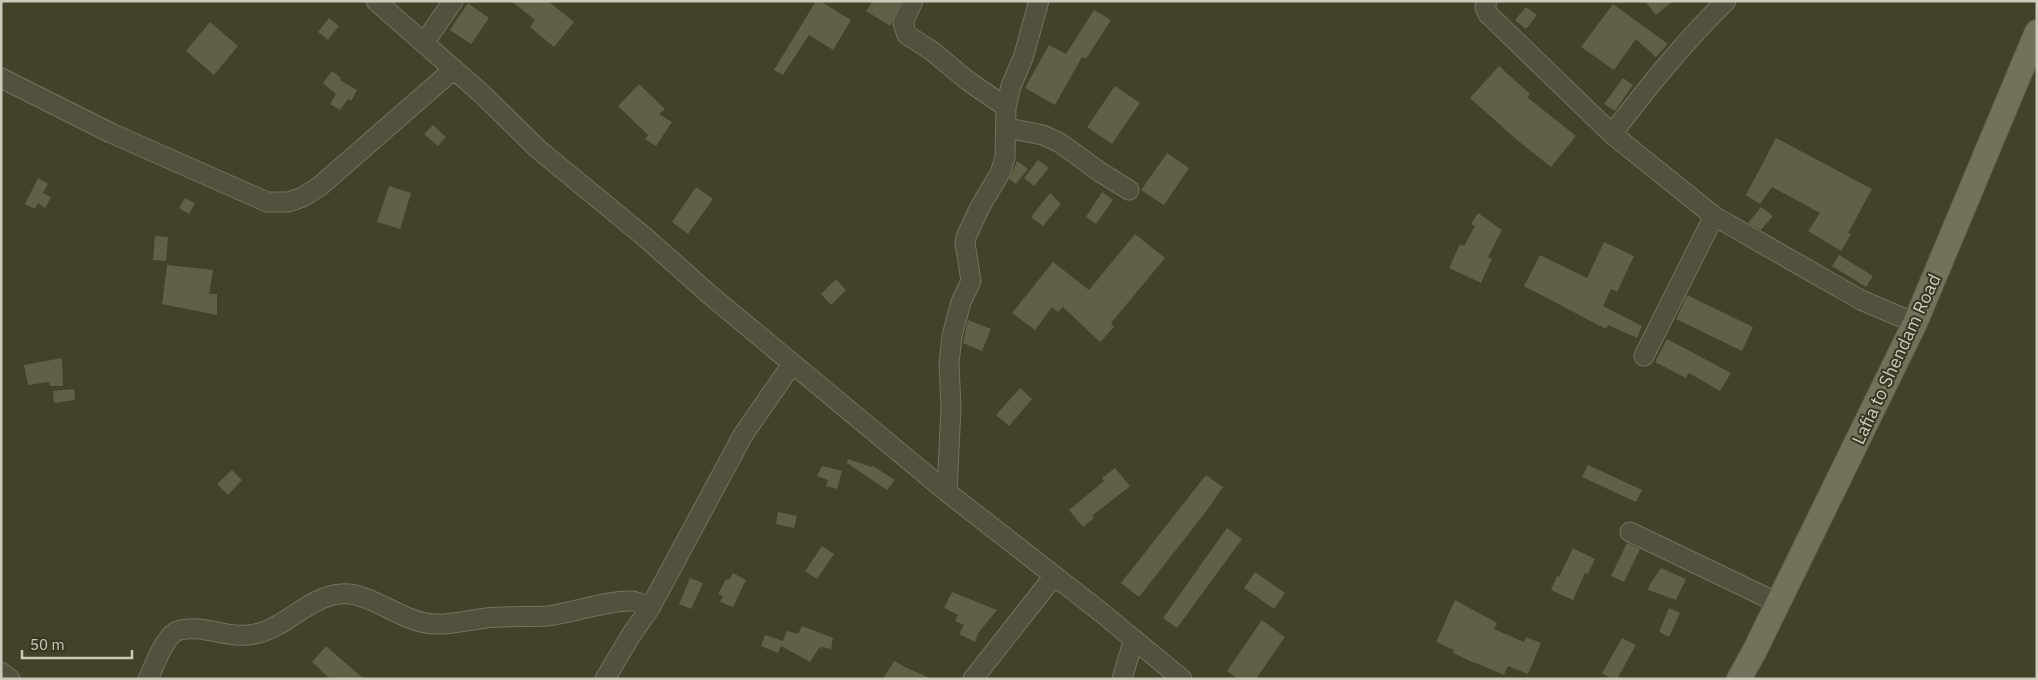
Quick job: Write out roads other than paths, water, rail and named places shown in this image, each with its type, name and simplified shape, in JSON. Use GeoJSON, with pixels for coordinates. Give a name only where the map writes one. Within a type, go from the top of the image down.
{"type":"FeatureCollection","features":[{"type":"Feature","properties":{"kind":"main road","name":"Lafia to Shendam Road"},"geometry":{"type":"LineString","coordinates":[[1739,679],[1915,323],[2037,32]]}},
{"type":"Feature","properties":{"kind":"street"},"geometry":{"type":"LineString","coordinates":[[376,1],[482,94],[538,149],[646,238],[792,364],[946,492],[1134,639],[1182,679]]}},
{"type":"Feature","properties":{"kind":"street"},"geometry":{"type":"LineString","coordinates":[[424,43],[453,1]]}},
{"type":"Feature","properties":{"kind":"street"},"geometry":{"type":"LineString","coordinates":[[913,1],[903,21],[907,35],[932,51],[968,81],[1006,107]]}},
{"type":"Feature","properties":{"kind":"street"},"geometry":{"type":"LineString","coordinates":[[946,492],[951,407],[949,364],[952,336],[959,310],[971,281],[965,244],[966,237],[977,212],[1000,173],[1005,158],[1006,107],[1011,86],[1023,58],[1039,1]]}},
{"type":"Feature","properties":{"kind":"street"},"geometry":{"type":"LineString","coordinates":[[1487,1],[1485,6],[1488,14],[1612,134],[1714,216],[1860,300],[1915,323]]}},
{"type":"Feature","properties":{"kind":"street"},"geometry":{"type":"LineString","coordinates":[[1612,134],[1665,66],[1701,25],[1726,1]]}},
{"type":"Feature","properties":{"kind":"street"},"geometry":{"type":"LineString","coordinates":[[1,78],[112,132],[267,202],[288,202],[303,197],[320,186],[454,69]]}},
{"type":"Feature","properties":{"kind":"street"},"geometry":{"type":"LineString","coordinates":[[1006,128],[1043,134],[1060,143],[1129,190]]}},
{"type":"Feature","properties":{"kind":"street"},"geometry":{"type":"LineString","coordinates":[[1644,356],[1714,216]]}},
{"type":"Feature","properties":{"kind":"street"},"geometry":{"type":"LineString","coordinates":[[605,679],[650,608],[743,435],[792,364]]}},
{"type":"Feature","properties":{"kind":"street"},"geometry":{"type":"LineString","coordinates":[[1630,532],[1778,603]]}},
{"type":"Feature","properties":{"kind":"street"},"geometry":{"type":"LineString","coordinates":[[973,679],[1054,576]]}},
{"type":"Feature","properties":{"kind":"street"},"geometry":{"type":"LineString","coordinates":[[148,679],[165,642],[173,633],[180,630],[206,630],[236,636],[256,634],[267,630],[324,598],[336,594],[356,596],[396,613],[434,624],[512,616],[547,616],[621,602],[635,601],[650,608]]}},
{"type":"Feature","properties":{"kind":"street"},"geometry":{"type":"LineString","coordinates":[[1122,679],[1134,639]]}},
{"type":"Feature","properties":{"kind":"street"},"geometry":{"type":"LineString","coordinates":[[1,672],[10,679]]}}]}
